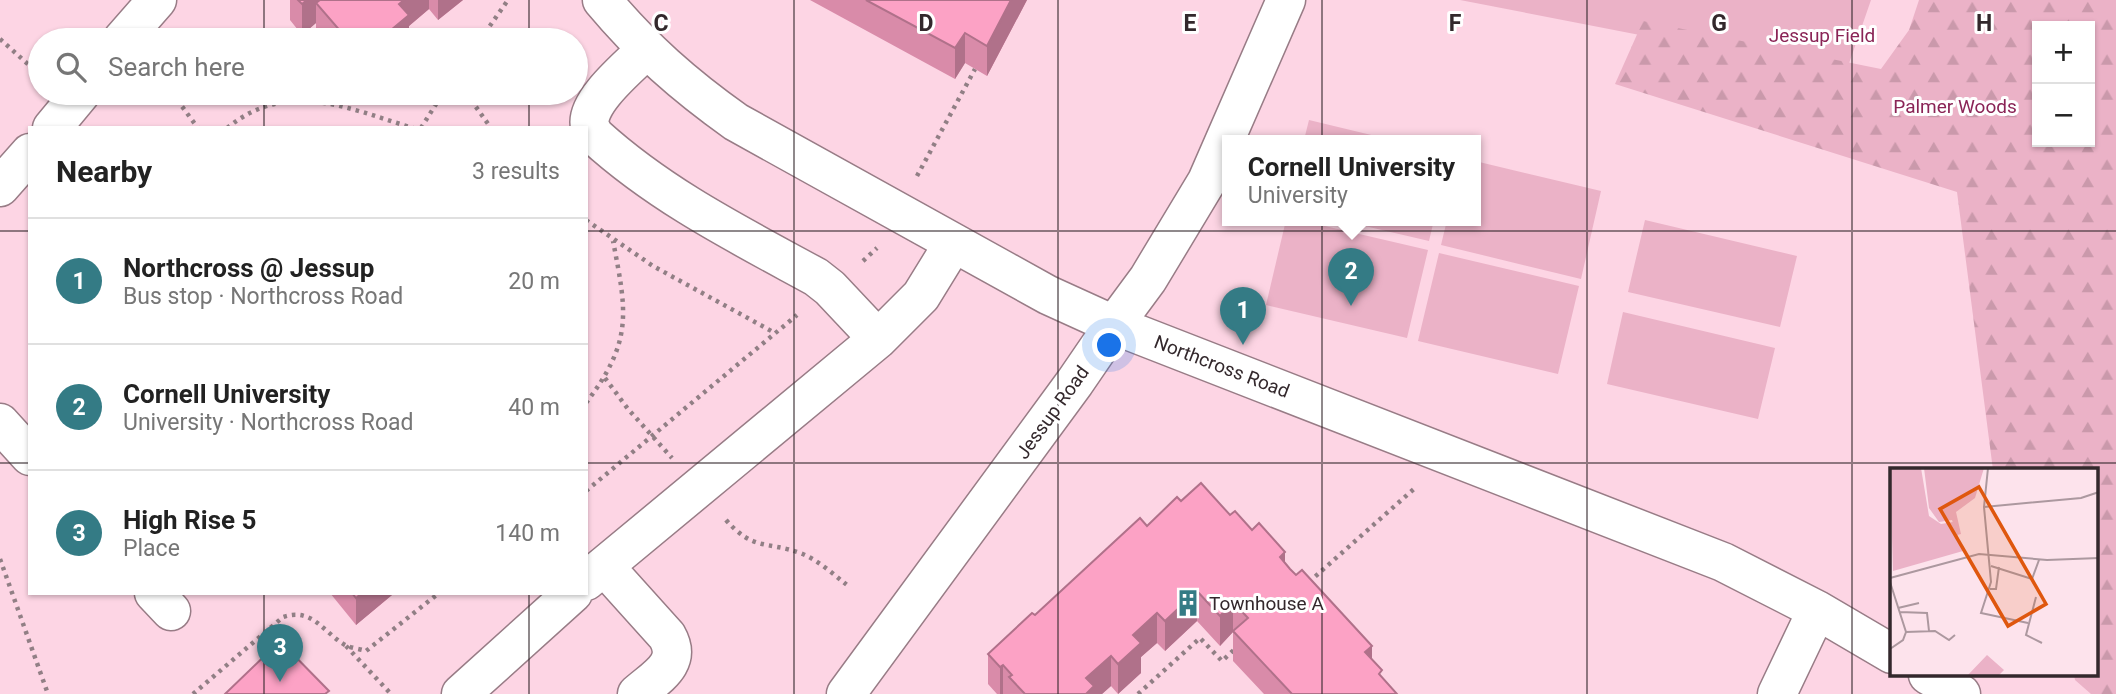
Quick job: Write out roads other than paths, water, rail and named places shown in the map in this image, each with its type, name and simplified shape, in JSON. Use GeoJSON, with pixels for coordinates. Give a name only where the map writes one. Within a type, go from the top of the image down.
{"type":"FeatureCollection","features":[{"type":"Feature","properties":{"kind":"street"},"geometry":{"type":"LineString","coordinates":[[132,28],[157,0]]}},
{"type":"Feature","properties":{"kind":"street","name":"Northcross Road"},"geometry":{"type":"LineString","coordinates":[[602,0],[646,50],[691,90],[737,122],[1048,295],[1114,325],[1723,562],[1817,610],[1890,653]]}},
{"type":"Feature","properties":{"kind":"street","name":"Jessup Road"},"geometry":{"type":"LineString","coordinates":[[1227,135],[1286,0]]}},
{"type":"Feature","properties":{"kind":"street"},"geometry":{"type":"LineString","coordinates":[[646,50],[598,99],[589,125],[595,136],[667,193],[746,240],[816,277],[830,288],[878,339]]}},
{"type":"Feature","properties":{"kind":"street"},"geometry":{"type":"LineString","coordinates":[[54,126],[71,105]]}},
{"type":"Feature","properties":{"kind":"street","name":"Jessup Road"},"geometry":{"type":"LineString","coordinates":[[846,694],[1148,279],[1207,181],[1222,147]]}},
{"type":"Feature","properties":{"kind":"street"},"geometry":{"type":"LineString","coordinates":[[0,187],[28,155]]}},
{"type":"Feature","properties":{"kind":"street"},"geometry":{"type":"LineString","coordinates":[[637,694],[665,670],[672,658],[673,646],[667,636],[595,574],[878,339],[921,296],[953,244]]}},
{"type":"Feature","properties":{"kind":"street"},"geometry":{"type":"LineString","coordinates":[[0,423],[28,454]]}},
{"type":"Feature","properties":{"kind":"street"},"geometry":{"type":"LineString","coordinates":[[461,694],[571,595]]}},
{"type":"Feature","properties":{"kind":"street"},"geometry":{"type":"LineString","coordinates":[[1777,694],[1817,610]]}},
{"type":"Feature","properties":{"kind":"street"},"geometry":{"type":"LineString","coordinates":[[1930,676],[1961,694]]}},
{"type":"Feature","properties":{"kind":"place","name":"Cornell University"},"geometry":{"type":"Point","coordinates":[1351,306]}},
{"type":"Feature","properties":{"kind":"place","name":"Northcross @ Jessup"},"geometry":{"type":"Point","coordinates":[1243,345]}},
{"type":"Feature","properties":{"kind":"place","name":"Townhouse A"},"geometry":{"type":"Point","coordinates":[1188,603]}},
{"type":"Feature","properties":{"kind":"place","name":"High Rise 5"},"geometry":{"type":"Point","coordinates":[280,682]}},
{"type":"Feature","properties":{"kind":"park label","name":"Jessup Field"},"geometry":{"type":"Point","coordinates":[1822,35]}},
{"type":"Feature","properties":{"kind":"park label","name":"Palmer Woods"},"geometry":{"type":"Point","coordinates":[1955,106]}}]}
